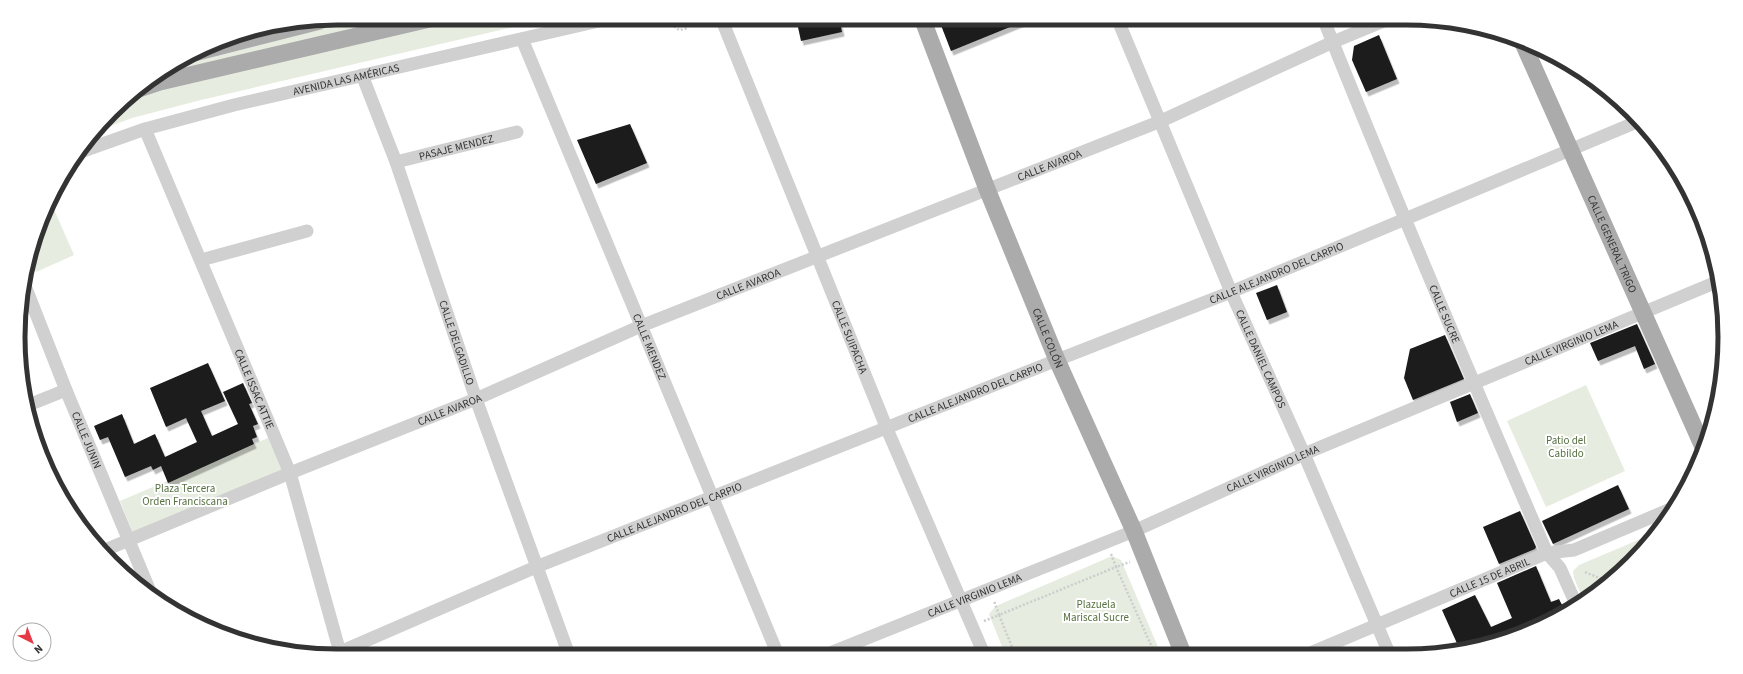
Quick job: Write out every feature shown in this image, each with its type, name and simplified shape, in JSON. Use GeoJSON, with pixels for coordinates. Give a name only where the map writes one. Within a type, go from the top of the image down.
{"type":"FeatureCollection","features":[{"type":"Feature","properties":{"kind":"main road"},"geometry":{"type":"LineString","coordinates":[[156,84],[404,25]]}},
{"type":"Feature","properties":{"kind":"main road","name":"CALLE COLÓN"},"geometry":{"type":"LineString","coordinates":[[925,25],[987,189],[1057,360],[1134,531],[1181,649]]}},
{"type":"Feature","properties":{"kind":"main road"},"geometry":{"type":"LineString","coordinates":[[236,42],[287,29]]}},
{"type":"Feature","properties":{"kind":"main road","name":"CALLE GENERAL TRIGO"},"geometry":{"type":"LineString","coordinates":[[1526,49],[1700,440]]}},
{"type":"Feature","properties":{"kind":"street","name":"AVENIDA LAS AMÉRICAS"},"geometry":{"type":"LineString","coordinates":[[88,148],[145,129],[234,105],[582,25]]}},
{"type":"Feature","properties":{"kind":"street","name":"CALLE SUIPACHA"},"geometry":{"type":"LineString","coordinates":[[724,25],[887,429],[982,649]]}},
{"type":"Feature","properties":{"kind":"street","name":"CALLE DANIEL CAMPOS"},"geometry":{"type":"LineString","coordinates":[[1121,25],[1231,292],[1304,454],[1387,649]]}},
{"type":"Feature","properties":{"kind":"street","name":"CALLE SUCRE"},"geometry":{"type":"LineString","coordinates":[[1326,25],[1404,220],[1474,384],[1547,553],[1560,568],[1574,599]]}},
{"type":"Feature","properties":{"kind":"street","name":"CALLE AVAROA"},"geometry":{"type":"LineString","coordinates":[[108,549],[290,473],[476,400],[641,326],[1161,122],[1333,42],[1374,25]]}},
{"type":"Feature","properties":{"kind":"street","name":"CALLE MENDEZ"},"geometry":{"type":"LineString","coordinates":[[522,39],[775,649]]}},
{"type":"Feature","properties":{"kind":"street","name":"CALLE DELGADILLO"},"geometry":{"type":"LineString","coordinates":[[362,75],[396,162],[476,400],[567,649]]}},
{"type":"Feature","properties":{"kind":"street","name":"CALLE ALEJANDRO DEL CARPIO"},"geometry":{"type":"LineString","coordinates":[[352,649],[536,567],[1231,292],[1634,123]]}},
{"type":"Feature","properties":{"kind":"street","name":"CALLE ISSAC ATTIE"},"geometry":{"type":"LineString","coordinates":[[145,129],[290,473],[336,649]]}},
{"type":"Feature","properties":{"kind":"street","name":"PASAJE MENDEZ"},"geometry":{"type":"LineString","coordinates":[[396,162],[517,132]]}},
{"type":"Feature","properties":{"kind":"street"},"geometry":{"type":"LineString","coordinates":[[201,260],[307,231]]}},
{"type":"Feature","properties":{"kind":"street","name":"CALLE VIRGINIO LEMA"},"geometry":{"type":"LineString","coordinates":[[840,649],[961,599],[1106,543],[1304,454],[1713,283]]}},
{"type":"Feature","properties":{"kind":"street","name":"CALLE JUNIN"},"geometry":{"type":"LineString","coordinates":[[28,294],[66,390],[148,585]]}},
{"type":"Feature","properties":{"kind":"street"},"geometry":{"type":"LineString","coordinates":[[32,403],[66,390]]}},
{"type":"Feature","properties":{"kind":"street","name":"CALLE 15 DE ABRIL"},"geometry":{"type":"LineString","coordinates":[[1319,649],[1377,623],[1547,553],[1574,550],[1664,512]]}},
{"type":"Feature","properties":{"kind":"path"},"geometry":{"type":"LineString","coordinates":[[675,25],[679,30],[685,29],[688,25]]}},
{"type":"Feature","properties":{"kind":"path"},"geometry":{"type":"LineString","coordinates":[[1106,543],[1153,649]]}},
{"type":"Feature","properties":{"kind":"path"},"geometry":{"type":"LineString","coordinates":[[972,626],[1144,556]]}},
{"type":"Feature","properties":{"kind":"path"},"geometry":{"type":"LineString","coordinates":[[1585,572],[1603,579]]}},
{"type":"Feature","properties":{"kind":"path"},"geometry":{"type":"LineString","coordinates":[[989,589],[1013,649]]}},
{"type":"Feature","properties":{"kind":"green space"},"geometry":{"type":"Polygon","coordinates":[[[332,25],[369,25],[171,74],[198,57],[332,25]]]}},
{"type":"Feature","properties":{"kind":"green space"},"geometry":{"type":"Polygon","coordinates":[[[431,25],[522,25],[201,100],[132,118],[105,128],[137,97],[230,72],[431,25]]]}},
{"type":"Feature","properties":{"kind":"green space"},"geometry":{"type":"Polygon","coordinates":[[[53,208],[74,255],[36,272],[33,267],[36,256],[53,208]]]}},
{"type":"Feature","properties":{"kind":"green space","name":"Patio del Cabildo"},"geometry":{"type":"Polygon","coordinates":[[[1586,385],[1625,471],[1546,507],[1507,421],[1586,385]]]}},
{"type":"Feature","properties":{"kind":"green space","name":"Plaza Tercera Orden Franciscana"},"geometry":{"type":"Polygon","coordinates":[[[275,435],[287,471],[134,536],[120,501],[275,435]]]}},
{"type":"Feature","properties":{"kind":"green space"},"geometry":{"type":"Polygon","coordinates":[[[1646,537],[1612,572],[1581,595],[1574,578],[1573,571],[1579,565],[1646,537]]]}},
{"type":"Feature","properties":{"kind":"green space","name":"Plazuela Mariscal Sucre"},"geometry":{"type":"Polygon","coordinates":[[[1112,556],[1121,560],[1159,649],[1003,649],[989,614],[996,606],[1112,556]]]}},
{"type":"Feature","properties":{"kind":"building"},"geometry":{"type":"Polygon","coordinates":[[[798,25],[840,25],[842,32],[801,41],[798,25]]]}},
{"type":"Feature","properties":{"kind":"building"},"geometry":{"type":"Polygon","coordinates":[[[941,25],[1015,25],[951,51],[941,25]]]}},
{"type":"Feature","properties":{"kind":"building"},"geometry":{"type":"Polygon","coordinates":[[[1379,35],[1397,79],[1366,92],[1352,60],[1354,46],[1379,35]]]}},
{"type":"Feature","properties":{"kind":"building"},"geometry":{"type":"Polygon","coordinates":[[[630,124],[647,163],[596,184],[577,140],[630,124]]]}},
{"type":"Feature","properties":{"kind":"building"},"geometry":{"type":"Polygon","coordinates":[[[1277,285],[1287,312],[1267,320],[1256,293],[1277,285]]]}},
{"type":"Feature","properties":{"kind":"building"},"geometry":{"type":"Polygon","coordinates":[[[1637,324],[1655,364],[1644,369],[1635,346],[1598,361],[1590,343],[1637,324]]]}},
{"type":"Feature","properties":{"kind":"building"},"geometry":{"type":"Polygon","coordinates":[[[1445,335],[1464,379],[1413,400],[1404,378],[1410,349],[1445,335]]]}},
{"type":"Feature","properties":{"kind":"building"},"geometry":{"type":"Polygon","coordinates":[[[208,363],[225,401],[201,411],[212,436],[238,424],[223,392],[243,383],[252,403],[249,404],[258,424],[253,426],[257,437],[252,439],[254,444],[168,483],[161,466],[153,470],[151,466],[125,477],[108,437],[100,440],[94,426],[122,414],[134,444],[155,434],[165,457],[197,442],[186,418],[166,427],[150,388],[208,363]]]}},
{"type":"Feature","properties":{"kind":"building"},"geometry":{"type":"Polygon","coordinates":[[[1470,394],[1478,413],[1457,422],[1450,402],[1470,394]]]}},
{"type":"Feature","properties":{"kind":"building"},"geometry":{"type":"Polygon","coordinates":[[[1618,485],[1629,509],[1553,544],[1542,521],[1618,485]]]}},
{"type":"Feature","properties":{"kind":"building"},"geometry":{"type":"Polygon","coordinates":[[[1520,511],[1536,547],[1535,549],[1499,564],[1483,527],[1520,511]]]}},
{"type":"Feature","properties":{"kind":"building"},"geometry":{"type":"Polygon","coordinates":[[[1536,566],[1551,602],[1559,599],[1563,607],[1544,617],[1506,632],[1457,644],[1442,610],[1475,595],[1491,627],[1512,618],[1497,583],[1536,566]]]}}]}
